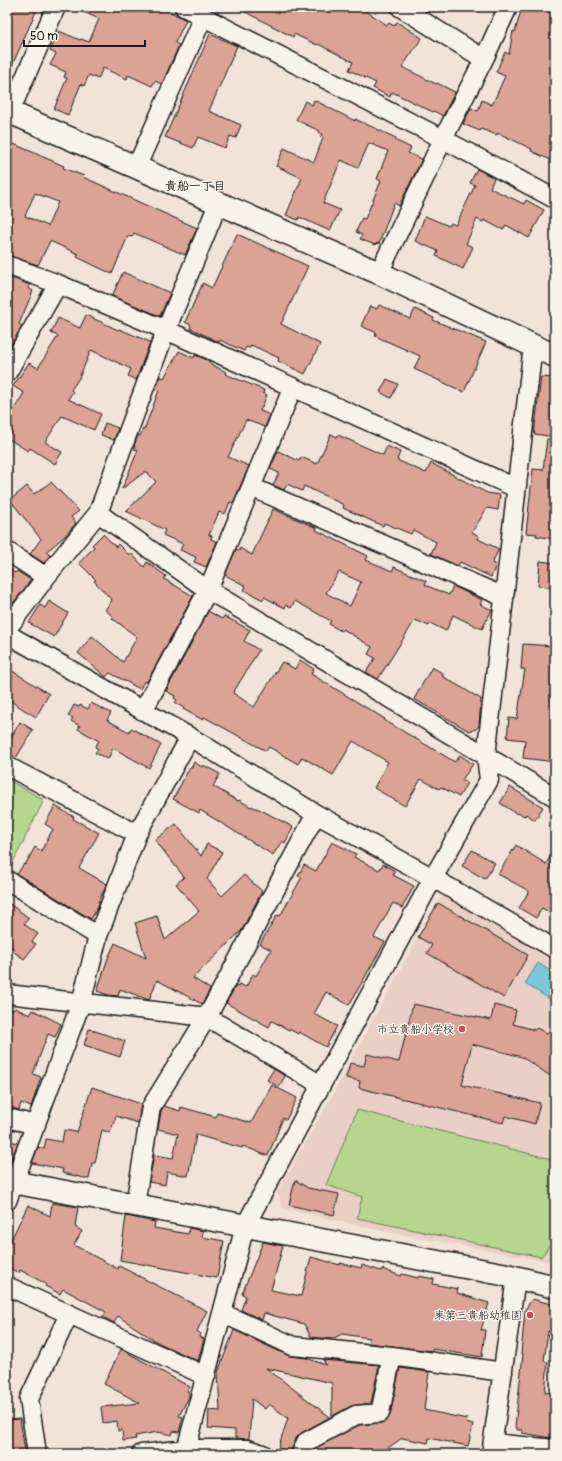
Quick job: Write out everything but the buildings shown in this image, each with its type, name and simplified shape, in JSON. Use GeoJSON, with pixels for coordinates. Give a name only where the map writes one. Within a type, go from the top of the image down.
{"type":"FeatureCollection","features":[{"type":"Feature","properties":{"kind":"street"},"geometry":{"type":"LineString","coordinates":[[56,7],[8,114],[379,273],[555,356]]}},
{"type":"Feature","properties":{"kind":"street"},"geometry":{"type":"LineString","coordinates":[[184,7],[443,139],[555,199]]}},
{"type":"Feature","properties":{"kind":"street"},"geometry":{"type":"LineString","coordinates":[[400,7],[484,58]]}},
{"type":"Feature","properties":{"kind":"street"},"geometry":{"type":"LineString","coordinates":[[379,273],[508,7]]}},
{"type":"Feature","properties":{"kind":"street"},"geometry":{"type":"LineString","coordinates":[[136,168],[203,17]]}},
{"type":"Feature","properties":{"kind":"street"},"geometry":{"type":"LineString","coordinates":[[7,629],[46,577],[98,513],[166,330],[218,204]]}},
{"type":"Feature","properties":{"kind":"street"},"geometry":{"type":"LineString","coordinates":[[7,265],[58,284],[166,330],[516,488]]}},
{"type":"Feature","properties":{"kind":"street"},"geometry":{"type":"LineString","coordinates":[[7,373],[58,284]]}},
{"type":"Feature","properties":{"kind":"street"},"geometry":{"type":"LineString","coordinates":[[186,1451],[245,1226],[433,878],[489,780],[486,756],[533,345]]}},
{"type":"Feature","properties":{"kind":"street"},"geometry":{"type":"LineString","coordinates":[[143,710],[208,590],[293,387]]}},
{"type":"Feature","properties":{"kind":"street"},"geometry":{"type":"LineString","coordinates":[[251,487],[504,598]]}},
{"type":"Feature","properties":{"kind":"street"},"geometry":{"type":"LineString","coordinates":[[98,513],[208,590],[555,797]]}},
{"type":"Feature","properties":{"kind":"street"},"geometry":{"type":"LineString","coordinates":[[7,551],[46,577]]}},
{"type":"Feature","properties":{"kind":"street"},"geometry":{"type":"LineString","coordinates":[[7,634],[190,737],[316,814],[433,878],[555,949]]}},
{"type":"Feature","properties":{"kind":"street"},"geometry":{"type":"LineString","coordinates":[[190,737],[137,834],[98,936],[81,1003],[36,1125],[10,1188],[135,1205],[516,1278],[555,1287]]}},
{"type":"Feature","properties":{"kind":"street"},"geometry":{"type":"LineString","coordinates":[[7,766],[137,834]]}},
{"type":"Feature","properties":{"kind":"street"},"geometry":{"type":"LineString","coordinates":[[135,1205],[151,1107],[207,1017],[316,814]]}},
{"type":"Feature","properties":{"kind":"street"},"geometry":{"type":"LineString","coordinates":[[7,880],[98,936]]}},
{"type":"Feature","properties":{"kind":"street"},"geometry":{"type":"LineString","coordinates":[[7,994],[207,1017],[321,1085]]}},
{"type":"Feature","properties":{"kind":"street"},"geometry":{"type":"LineString","coordinates":[[7,1118],[36,1125]]}},
{"type":"Feature","properties":{"kind":"street"},"geometry":{"type":"LineString","coordinates":[[516,1278],[492,1448],[555,1449]]}},
{"type":"Feature","properties":{"kind":"street"},"geometry":{"type":"LineString","coordinates":[[7,1286],[206,1376]]}},
{"type":"Feature","properties":{"kind":"street"},"geometry":{"type":"LineString","coordinates":[[37,1454],[29,1399],[69,1314]]}},
{"type":"Feature","properties":{"kind":"street"},"geometry":{"type":"LineString","coordinates":[[222,1314],[293,1346],[392,1356],[503,1372]]}},
{"type":"Feature","properties":{"kind":"street"},"geometry":{"type":"LineString","coordinates":[[301,1454],[306,1442],[356,1415],[380,1413],[392,1356]]}},
{"type":"Feature","properties":{"kind":"street"},"geometry":{"type":"LineString","coordinates":[[141,1454],[247,1449],[263,1454]]}},
{"type":"Feature","properties":{"kind":"shaded area","name":"市立貴船小学校"},"geometry":{"type":"Polygon","coordinates":[[[444,896],[555,963],[555,1261],[545,1261],[382,1231],[282,1208],[277,1192],[333,1094],[439,899],[444,896]]]}},
{"type":"Feature","properties":{"kind":"green space"},"geometry":{"type":"Polygon","coordinates":[[[7,779],[44,800],[8,872],[7,872],[7,779]]]}},
{"type":"Feature","properties":{"kind":"green space"},"geometry":{"type":"Polygon","coordinates":[[[357,1110],[555,1160],[552,1216],[553,1241],[541,1257],[357,1218],[362,1197],[326,1185],[357,1110]]]}},
{"type":"Feature","properties":{"kind":"water"},"geometry":{"type":"Polygon","coordinates":[[[538,963],[555,974],[555,1002],[525,984],[538,963]]]}},
{"type":"Feature","properties":{"kind":"place","name":"市立貴船小学校"},"geometry":{"type":"Point","coordinates":[462,1029]}},
{"type":"Feature","properties":{"kind":"place","name":"東第三貴船幼稚園"},"geometry":{"type":"Point","coordinates":[530,1315]}},
{"type":"Feature","properties":{"kind":"district","name":"貴船一丁目"},"geometry":{"type":"Point","coordinates":[195,186]}}]}
